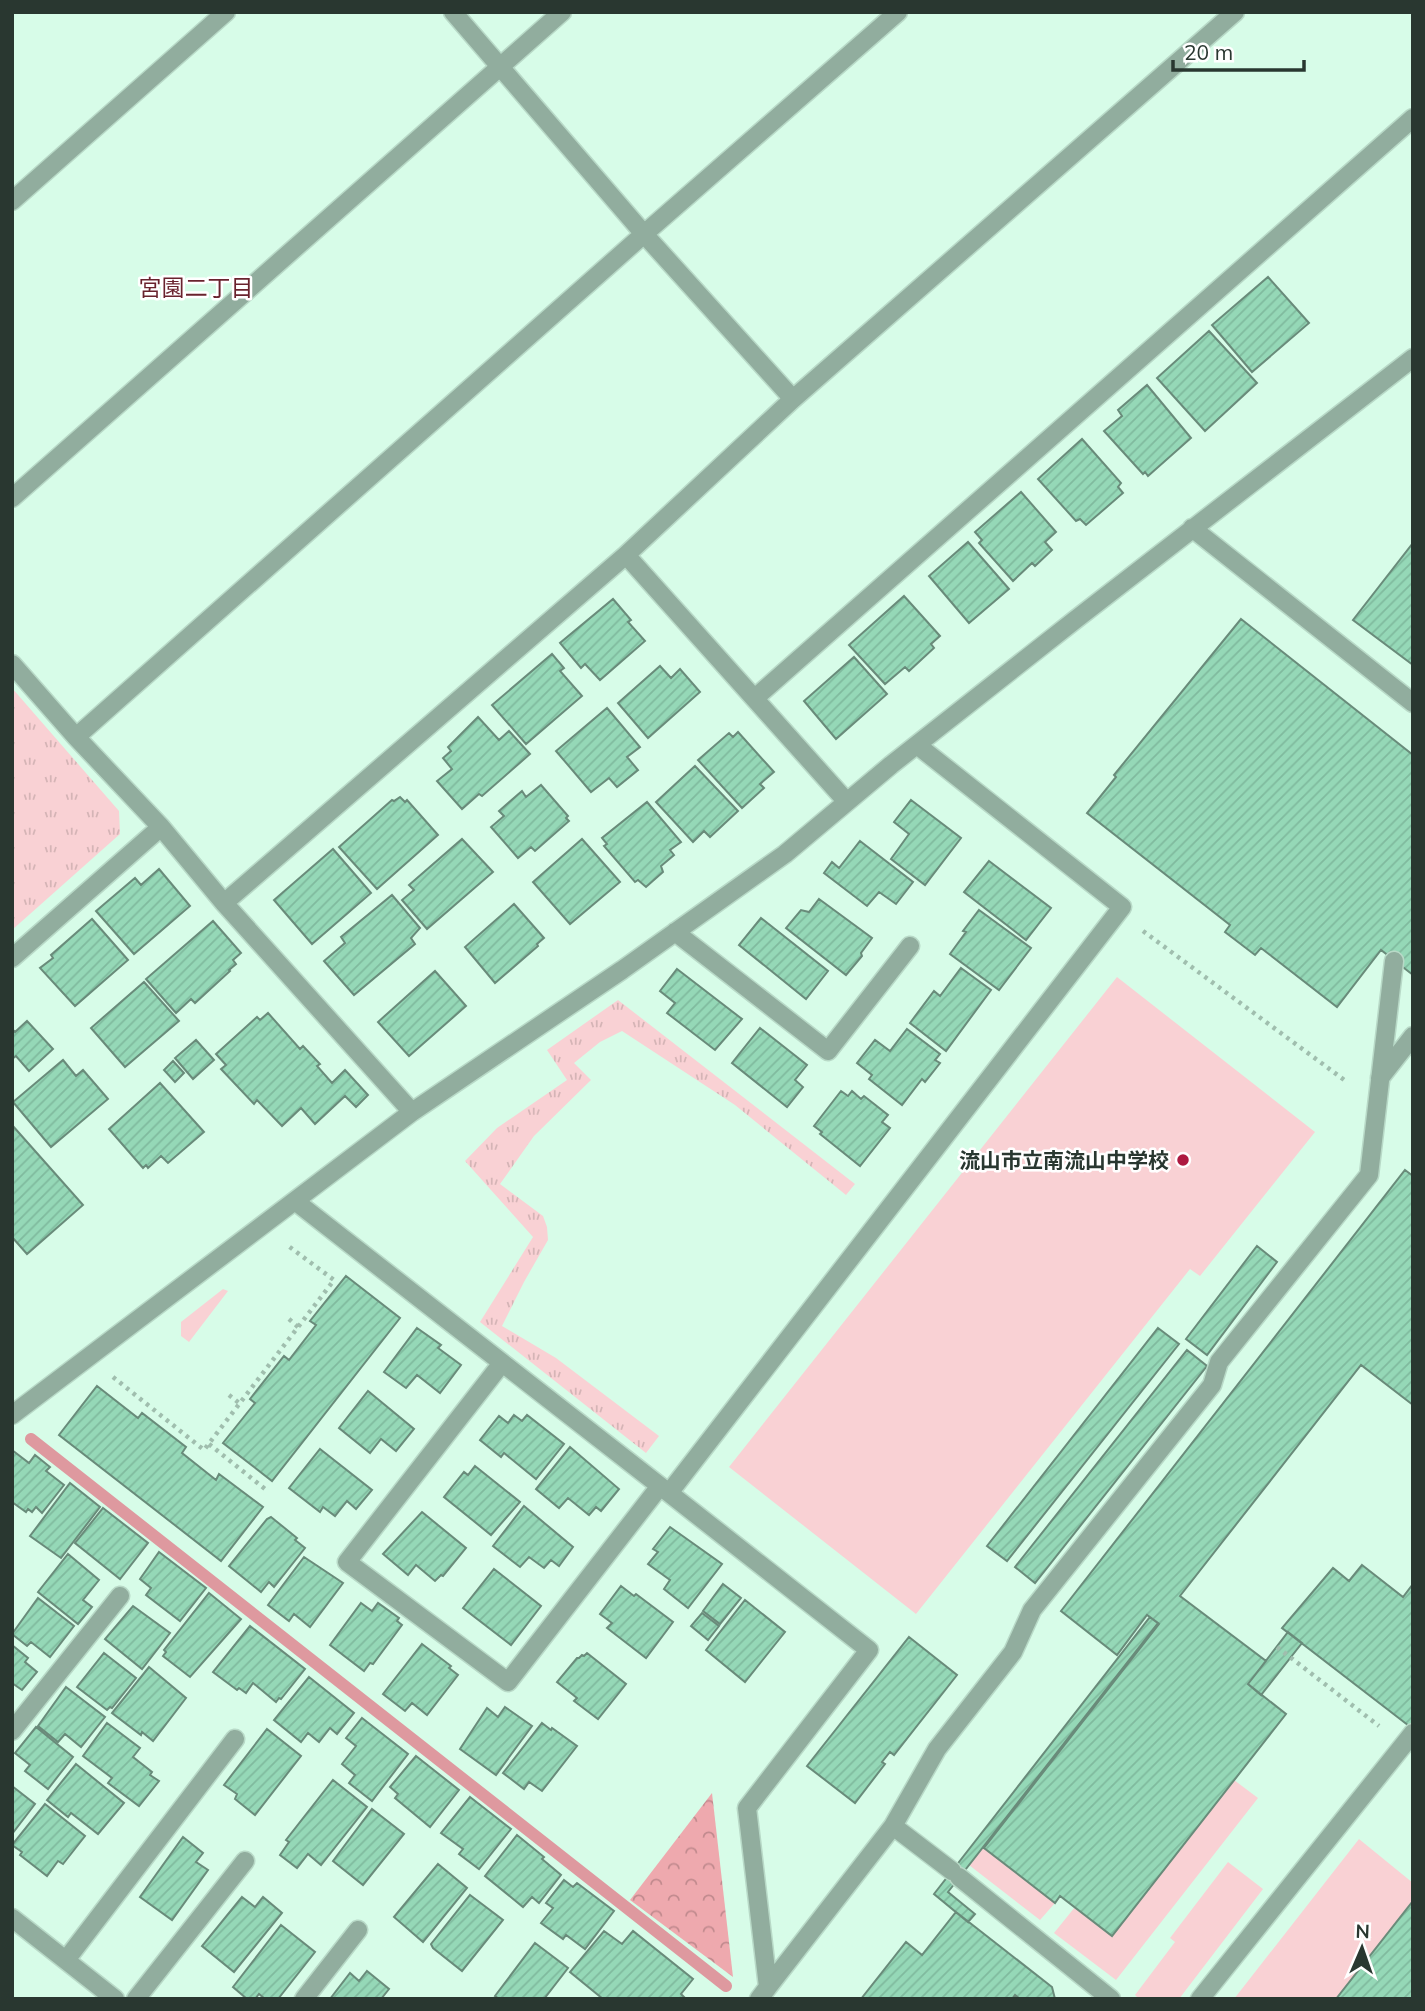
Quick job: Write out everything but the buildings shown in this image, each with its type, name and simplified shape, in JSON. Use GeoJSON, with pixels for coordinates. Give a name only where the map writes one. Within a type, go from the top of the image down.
{"type":"FeatureCollection","features":[{"type":"Feature","properties":{"kind":"street"},"geometry":{"type":"LineString","coordinates":[[12,201],[226,12]]}},
{"type":"Feature","properties":{"kind":"street"},"geometry":{"type":"LineString","coordinates":[[453,12],[643,234],[793,399]]}},
{"type":"Feature","properties":{"kind":"street"},"geometry":{"type":"LineString","coordinates":[[12,498],[562,12]]}},
{"type":"Feature","properties":{"kind":"street"},"geometry":{"type":"LineString","coordinates":[[76,737],[643,234],[898,12]]}},
{"type":"Feature","properties":{"kind":"street"},"geometry":{"type":"LineString","coordinates":[[224,903],[626,555],[793,399],[1235,12]]}},
{"type":"Feature","properties":{"kind":"street"},"geometry":{"type":"LineString","coordinates":[[755,698],[1413,118]]}},
{"type":"Feature","properties":{"kind":"street"},"geometry":{"type":"LineString","coordinates":[[12,1415],[412,1112],[785,854],[917,745],[1413,358]]}},
{"type":"Feature","properties":{"kind":"street"},"geometry":{"type":"LineString","coordinates":[[1192,528],[1413,703]]}},
{"type":"Feature","properties":{"kind":"street"},"geometry":{"type":"LineString","coordinates":[[626,555],[847,802]]}},
{"type":"Feature","properties":{"kind":"street"},"geometry":{"type":"LineString","coordinates":[[12,664],[412,1112]]}},
{"type":"Feature","properties":{"kind":"street"},"geometry":{"type":"LineString","coordinates":[[502,1363],[347,1562],[508,1682],[664,1489],[1122,907],[917,745]]}},
{"type":"Feature","properties":{"kind":"street"},"geometry":{"type":"LineString","coordinates":[[12,958],[160,827]]}},
{"type":"Feature","properties":{"kind":"street"},"geometry":{"type":"LineString","coordinates":[[675,932],[828,1051],[910,946]]}},
{"type":"Feature","properties":{"kind":"street"},"geometry":{"type":"LineString","coordinates":[[764,1993],[893,1826],[937,1749],[1013,1652],[1032,1611],[1212,1385],[1219,1362],[1369,1175],[1394,961]]}},
{"type":"Feature","properties":{"kind":"street"},"geometry":{"type":"LineString","coordinates":[[1380,1078],[1413,1036]]}},
{"type":"Feature","properties":{"kind":"street"},"geometry":{"type":"LineString","coordinates":[[295,1201],[869,1650],[747,1808],[764,1993]]}},
{"type":"Feature","properties":{"kind":"street"},"geometry":{"type":"LineString","coordinates":[[12,1731],[120,1596]]}},
{"type":"Feature","properties":{"kind":"street"},"geometry":{"type":"LineString","coordinates":[[66,1960],[235,1738]]}},
{"type":"Feature","properties":{"kind":"street"},"geometry":{"type":"LineString","coordinates":[[1200,1999],[1408,1739]]}},
{"type":"Feature","properties":{"kind":"street"},"geometry":{"type":"LineString","coordinates":[[893,1826],[1111,1999]]}},
{"type":"Feature","properties":{"kind":"street"},"geometry":{"type":"LineString","coordinates":[[136,1999],[245,1861]]}},
{"type":"Feature","properties":{"kind":"street"},"geometry":{"type":"LineString","coordinates":[[12,1918],[115,1999]]}},
{"type":"Feature","properties":{"kind":"street"},"geometry":{"type":"LineString","coordinates":[[304,1999],[358,1930]]}},
{"type":"Feature","properties":{"kind":"path"},"geometry":{"type":"LineString","coordinates":[[1122,907],[1136,925],[1377,1105]]}},
{"type":"Feature","properties":{"kind":"path"},"geometry":{"type":"LineString","coordinates":[[88,1356],[204,1450],[334,1280],[261,1227]]}},
{"type":"Feature","properties":{"kind":"path"},"geometry":{"type":"LineString","coordinates":[[289,1319],[298,1327]]}},
{"type":"Feature","properties":{"kind":"path"},"geometry":{"type":"LineString","coordinates":[[229,1395],[240,1403]]}},
{"type":"Feature","properties":{"kind":"path"},"geometry":{"type":"LineString","coordinates":[[209,1444],[265,1489]]}},
{"type":"Feature","properties":{"kind":"path"},"geometry":{"type":"LineString","coordinates":[[1277,1647],[1408,1739]]}},
{"type":"Feature","properties":{"kind":"green space"},"geometry":{"type":"Polygon","coordinates":[[[12,688],[119,811],[120,834],[12,930],[12,688]]]}},
{"type":"Feature","properties":{"kind":"green space"},"geometry":{"type":"Polygon","coordinates":[[[1117,977],[1315,1132],[1200,1276],[1190,1269],[916,1614],[729,1467],[1117,977]]]}},
{"type":"Feature","properties":{"kind":"green space"},"geometry":{"type":"Polygon","coordinates":[[[618,1000],[855,1184],[846,1195],[735,1105],[622,1031],[600,1042],[574,1063],[591,1080],[534,1136],[500,1184],[543,1216],[548,1240],[502,1326],[556,1358],[659,1436],[646,1453],[480,1322],[533,1237],[465,1161],[497,1128],[567,1080],[547,1050],[618,1000]]]}},
{"type":"Feature","properties":{"kind":"green space"},"geometry":{"type":"Polygon","coordinates":[[[223,1289],[228,1291],[189,1342],[181,1336],[181,1322],[223,1289]]]}},
{"type":"Feature","properties":{"kind":"green space"},"geometry":{"type":"Polygon","coordinates":[[[1234,1780],[1258,1798],[1116,1980],[1054,1933],[1075,1907],[1234,1780]]]}},
{"type":"Feature","properties":{"kind":"green space"},"geometry":{"type":"Polygon","coordinates":[[[712,1793],[733,1977],[630,1900],[712,1793]]]}},
{"type":"Feature","properties":{"kind":"green space"},"geometry":{"type":"Polygon","coordinates":[[[1359,1839],[1413,1883],[1413,1901],[1336,1999],[1234,1999],[1359,1839]]]}},
{"type":"Feature","properties":{"kind":"green space"},"geometry":{"type":"Polygon","coordinates":[[[983,1847],[1055,1903],[1040,1920],[969,1865],[983,1847]]]}},
{"type":"Feature","properties":{"kind":"green space"},"geometry":{"type":"Polygon","coordinates":[[[1228,1862],[1263,1889],[1179,1999],[1139,1999],[1135,1995],[1175,1942],[1170,1938],[1228,1862]]]}},
{"type":"Feature","properties":{"kind":"waterway"},"geometry":{"type":"LineString","coordinates":[[31,1439],[726,1986]]}},
{"type":"Feature","properties":{"kind":"place","name":"流山市立南流山中学校"},"geometry":{"type":"Point","coordinates":[1183,1160]}},
{"type":"Feature","properties":{"kind":"district","name":"宮園二丁目"},"geometry":{"type":"Point","coordinates":[196,287]}}]}
